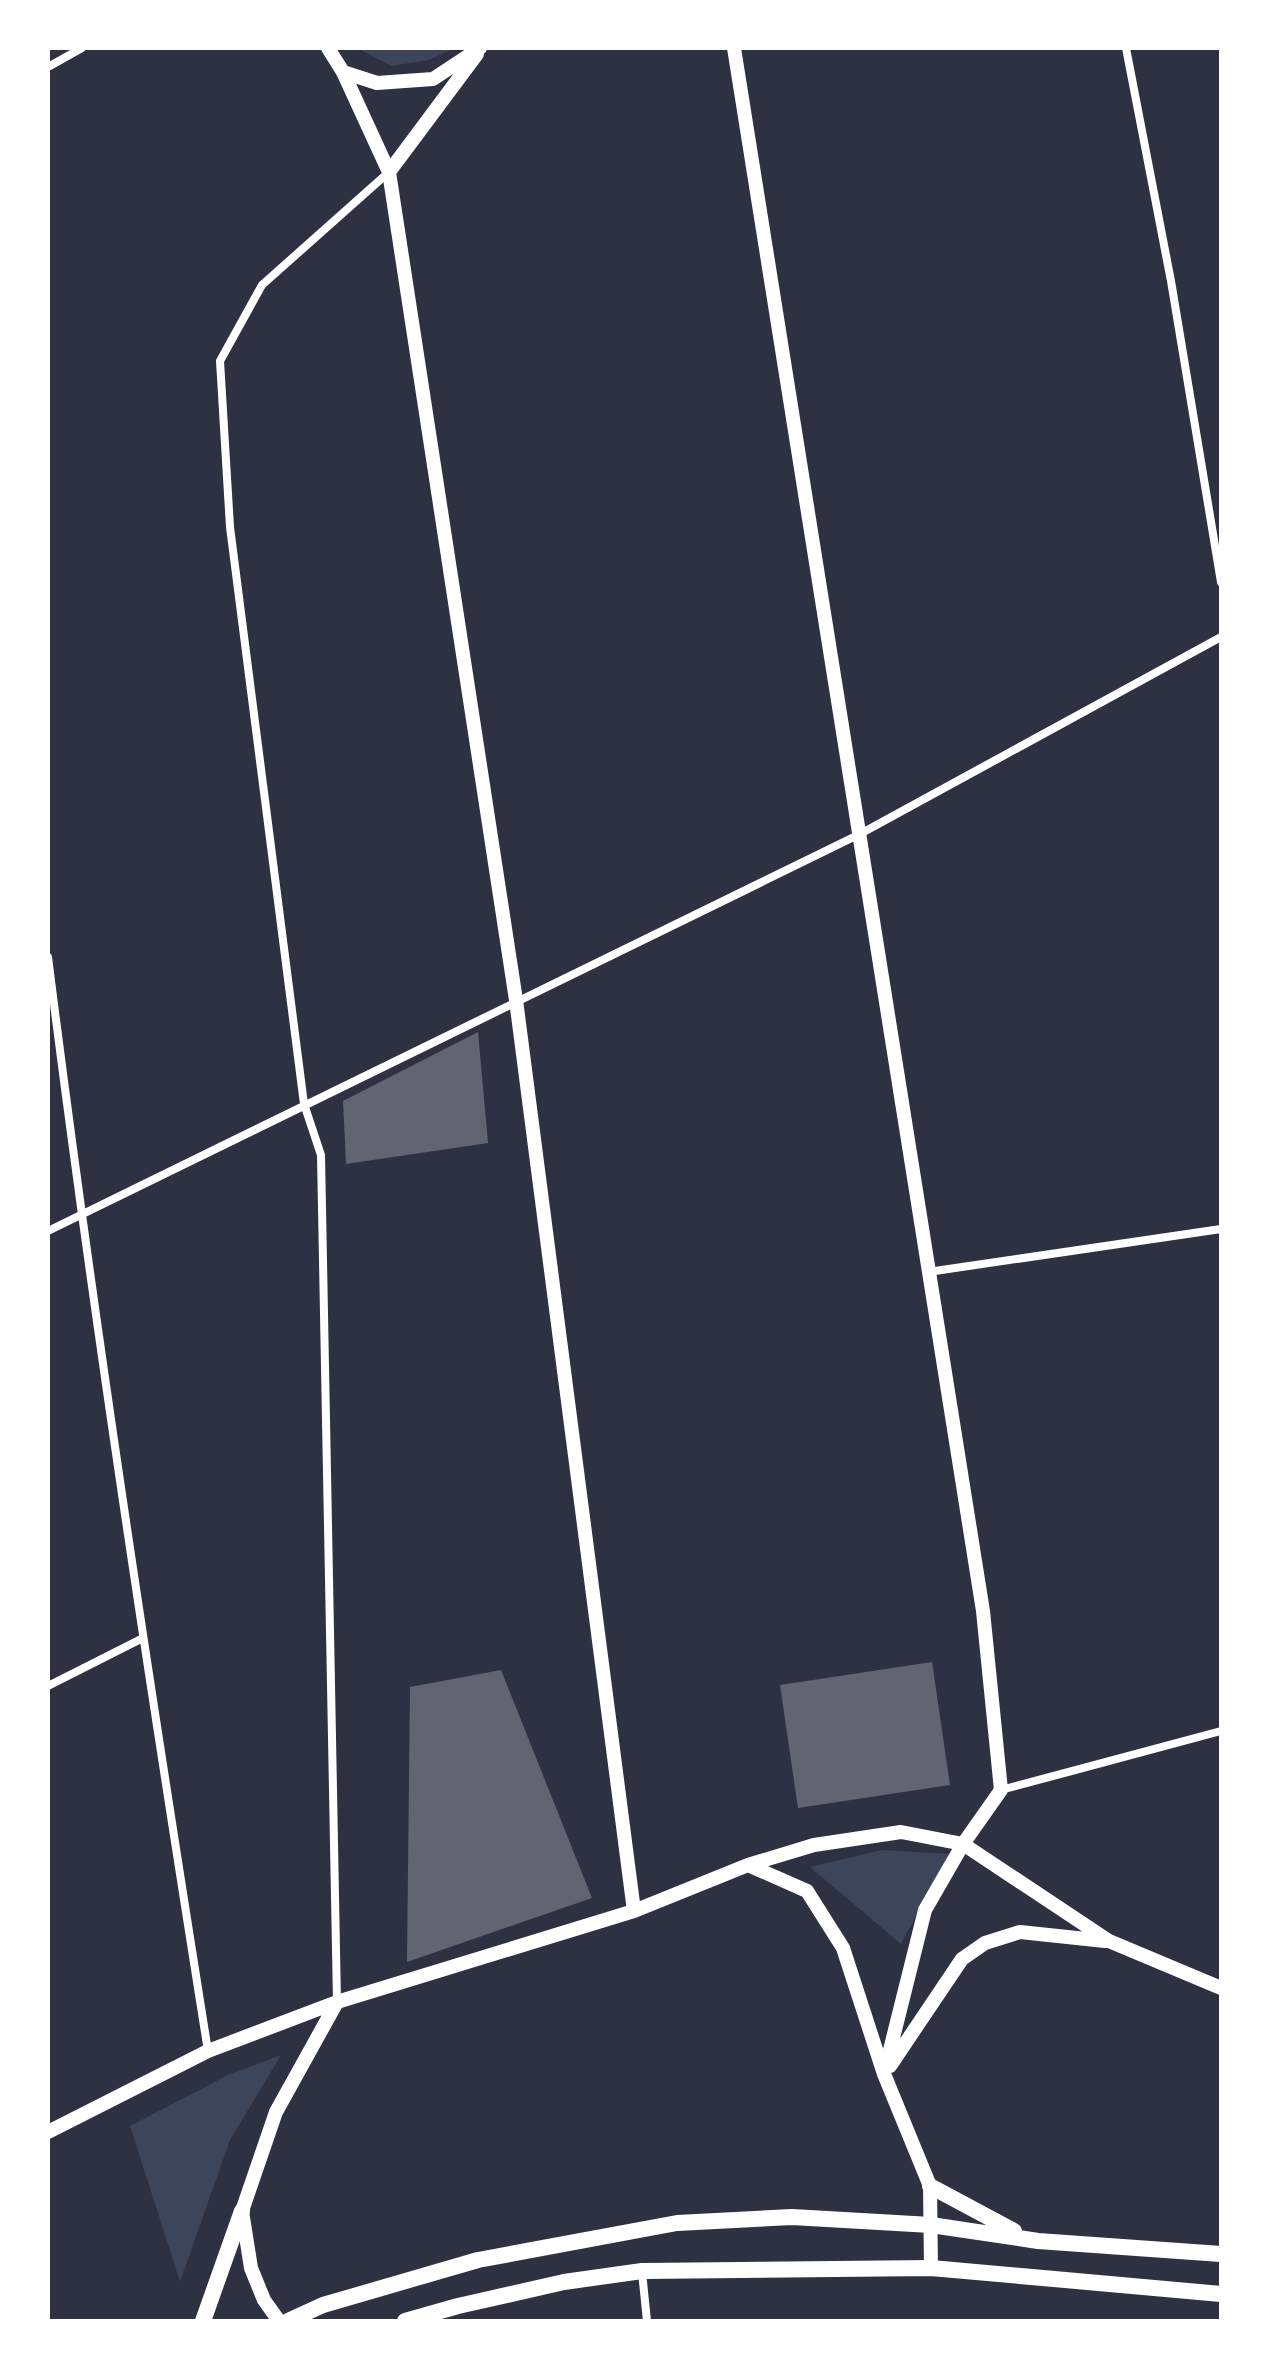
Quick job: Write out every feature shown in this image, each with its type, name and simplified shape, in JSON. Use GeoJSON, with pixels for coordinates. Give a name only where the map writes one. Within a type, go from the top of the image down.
{"type":"FeatureCollection","features":[{"type":"Feature","properties":{"kind":"main road"},"geometry":{"type":"LineString","coordinates":[[930,2186],[1001,2226],[1038,2241]]}},
{"type":"Feature","properties":{"kind":"main road"},"geometry":{"type":"LineString","coordinates":[[203,2321],[242,2211]]}},
{"type":"Feature","properties":{"kind":"main road"},"geometry":{"type":"LineString","coordinates":[[288,2321],[323,2305],[478,2260],[677,2223],[792,2217],[931,2225],[1038,2241],[1221,2254]]}},
{"type":"Feature","properties":{"kind":"main road"},"geometry":{"type":"LineString","coordinates":[[405,2321],[564,2282],[642,2271],[931,2268],[1221,2294]]}},
{"type":"Feature","properties":{"kind":"street"},"geometry":{"type":"LineString","coordinates":[[48,67],[82,48]]}},
{"type":"Feature","properties":{"kind":"street"},"geometry":{"type":"LineString","coordinates":[[328,48],[343,72],[389,172],[516,1000],[634,1911]]}},
{"type":"Feature","properties":{"kind":"street"},"geometry":{"type":"LineString","coordinates":[[343,72],[377,83],[433,79],[481,48]]}},
{"type":"Feature","properties":{"kind":"street"},"geometry":{"type":"LineString","coordinates":[[279,2321],[264,2300],[251,2268],[242,2211],[276,2112],[337,2002],[321,1155],[304,1104],[230,527],[220,361],[262,285],[389,172],[481,48]]}},
{"type":"Feature","properties":{"kind":"street"},"geometry":{"type":"LineString","coordinates":[[734,48],[983,1611],[1001,1790]]}},
{"type":"Feature","properties":{"kind":"street"},"geometry":{"type":"LineString","coordinates":[[1126,48],[1171,281],[1221,582]]}},
{"type":"Feature","properties":{"kind":"street"},"geometry":{"type":"LineString","coordinates":[[48,1231],[860,834],[1221,637]]}},
{"type":"Feature","properties":{"kind":"street"},"geometry":{"type":"LineString","coordinates":[[48,957],[80,1214],[208,2051]]}},
{"type":"Feature","properties":{"kind":"street"},"geometry":{"type":"LineString","coordinates":[[927,1272],[1221,1229]]}},
{"type":"Feature","properties":{"kind":"street"},"geometry":{"type":"LineString","coordinates":[[48,1686],[143,1638]]}},
{"type":"Feature","properties":{"kind":"street"},"geometry":{"type":"LineString","coordinates":[[884,2074],[925,1910],[963,1844],[1001,1790],[1221,1731]]}},
{"type":"Feature","properties":{"kind":"street"},"geometry":{"type":"LineString","coordinates":[[48,2132],[208,2051],[337,2002],[634,1911],[748,1865],[814,1845],[901,1832],[963,1844],[1109,1941],[1221,1988]]}},
{"type":"Feature","properties":{"kind":"street"},"geometry":{"type":"LineString","coordinates":[[748,1865],[807,1891],[843,1948],[884,2074],[930,2186],[931,2268]]}},
{"type":"Feature","properties":{"kind":"street"},"geometry":{"type":"LineString","coordinates":[[884,2074],[962,1959],[985,1943],[1020,1932],[1109,1941]]}},
{"type":"Feature","properties":{"kind":"street"},"geometry":{"type":"LineString","coordinates":[[642,2271],[647,2321]]}},
{"type":"Feature","properties":{"kind":"shaded area"},"geometry":{"type":"Polygon","coordinates":[[[357,48],[454,48],[429,60],[391,66],[357,48]]]}},
{"type":"Feature","properties":{"kind":"shaded area"},"geometry":{"type":"Polygon","coordinates":[[[882,1850],[949,1854],[901,1944],[810,1867],[882,1850]]]}},
{"type":"Feature","properties":{"kind":"shaded area"},"geometry":{"type":"Polygon","coordinates":[[[281,2055],[230,2140],[180,2282],[130,2126],[228,2075],[281,2055]]]}},
{"type":"Feature","properties":{"kind":"building"},"geometry":{"type":"Polygon","coordinates":[[[478,1032],[488,1143],[346,1164],[343,1101],[478,1032]]]}},
{"type":"Feature","properties":{"kind":"building"},"geometry":{"type":"Polygon","coordinates":[[[932,1662],[950,1785],[798,1808],[780,1685],[932,1662]]]}},
{"type":"Feature","properties":{"kind":"building"},"geometry":{"type":"Polygon","coordinates":[[[501,1670],[592,1898],[407,1962],[410,1687],[501,1670]]]}}]}
